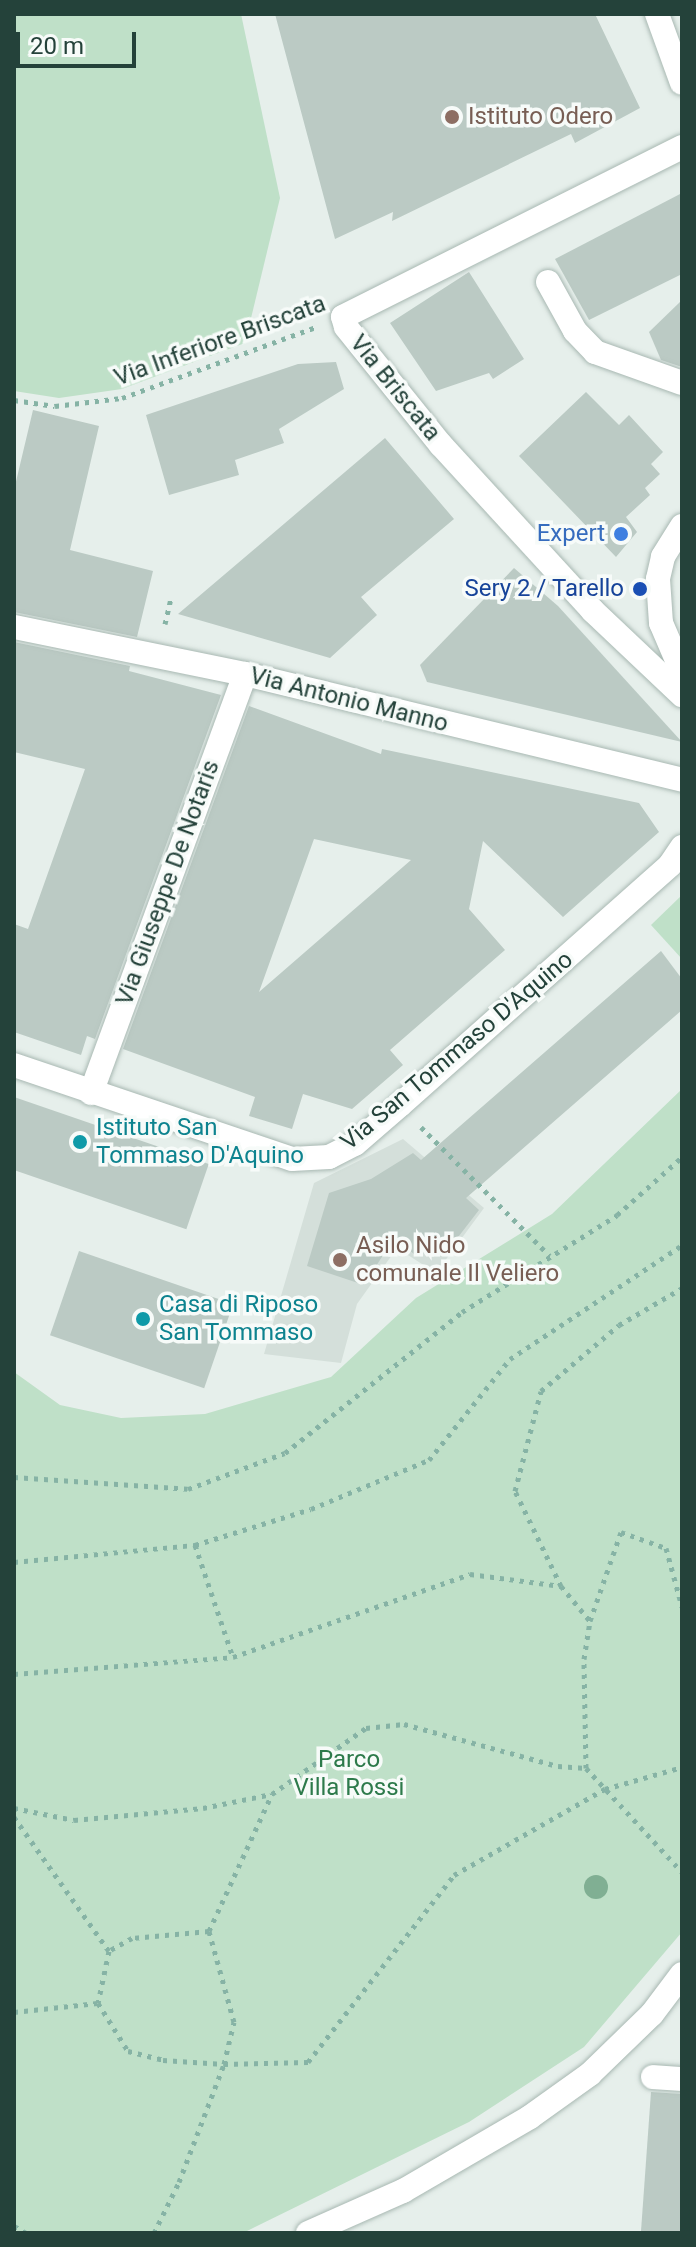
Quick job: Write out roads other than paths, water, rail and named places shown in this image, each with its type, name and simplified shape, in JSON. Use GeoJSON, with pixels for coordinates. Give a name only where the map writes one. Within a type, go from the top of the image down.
{"type":"FeatureCollection","features":[{"type":"Feature","properties":{"kind":"street"},"geometry":{"type":"LineString","coordinates":[[657,14],[682,83]]}},
{"type":"Feature","properties":{"kind":"street","name":"Via Briscata"},"geometry":{"type":"LineString","coordinates":[[682,147],[343,317],[346,327],[441,445],[592,610],[682,695]]}},
{"type":"Feature","properties":{"kind":"street"},"geometry":{"type":"LineString","coordinates":[[548,282],[575,331],[595,352],[682,383]]}},
{"type":"Feature","properties":{"kind":"street"},"geometry":{"type":"LineString","coordinates":[[682,526],[663,557],[658,579],[672,622],[682,672]]}},
{"type":"Feature","properties":{"kind":"street","name":"Via Antonio Manno"},"geometry":{"type":"LineString","coordinates":[[14,627],[245,674],[682,780]]}},
{"type":"Feature","properties":{"kind":"street","name":"Via Giuseppe De Notaris"},"geometry":{"type":"LineString","coordinates":[[91,1093],[245,674]]}},
{"type":"Feature","properties":{"kind":"street","name":"Via San Tommaso D'Aquino"},"geometry":{"type":"LineString","coordinates":[[14,1065],[292,1159],[329,1157],[355,1144],[400,1105],[670,865],[682,847]]}},
{"type":"Feature","properties":{"kind":"street"},"geometry":{"type":"LineString","coordinates":[[308,2233],[424,2179],[530,2117],[590,2074],[652,2014],[682,1974]]}},
{"type":"Feature","properties":{"kind":"street"},"geometry":{"type":"LineString","coordinates":[[653,2077],[682,2079]]}},
{"type":"Feature","properties":{"kind":"place","name":"Istituto Odero"},"geometry":{"type":"Point","coordinates":[452,117]}},
{"type":"Feature","properties":{"kind":"place","name":"Expert"},"geometry":{"type":"Point","coordinates":[621,534]}},
{"type":"Feature","properties":{"kind":"place","name":"Sery 2 / Tarello"},"geometry":{"type":"Point","coordinates":[640,589]}},
{"type":"Feature","properties":{"kind":"place","name":"Istituto San Tommaso D'Aquino"},"geometry":{"type":"Point","coordinates":[80,1142]}},
{"type":"Feature","properties":{"kind":"place","name":"Asilo Nido comunale Il Veliero"},"geometry":{"type":"Point","coordinates":[340,1260]}},
{"type":"Feature","properties":{"kind":"place","name":"Casa di Riposo San Tommaso"},"geometry":{"type":"Point","coordinates":[143,1319]}},
{"type":"Feature","properties":{"kind":"park label","name":"Parco Villa Rossi"},"geometry":{"type":"Point","coordinates":[349,1774]}}]}
